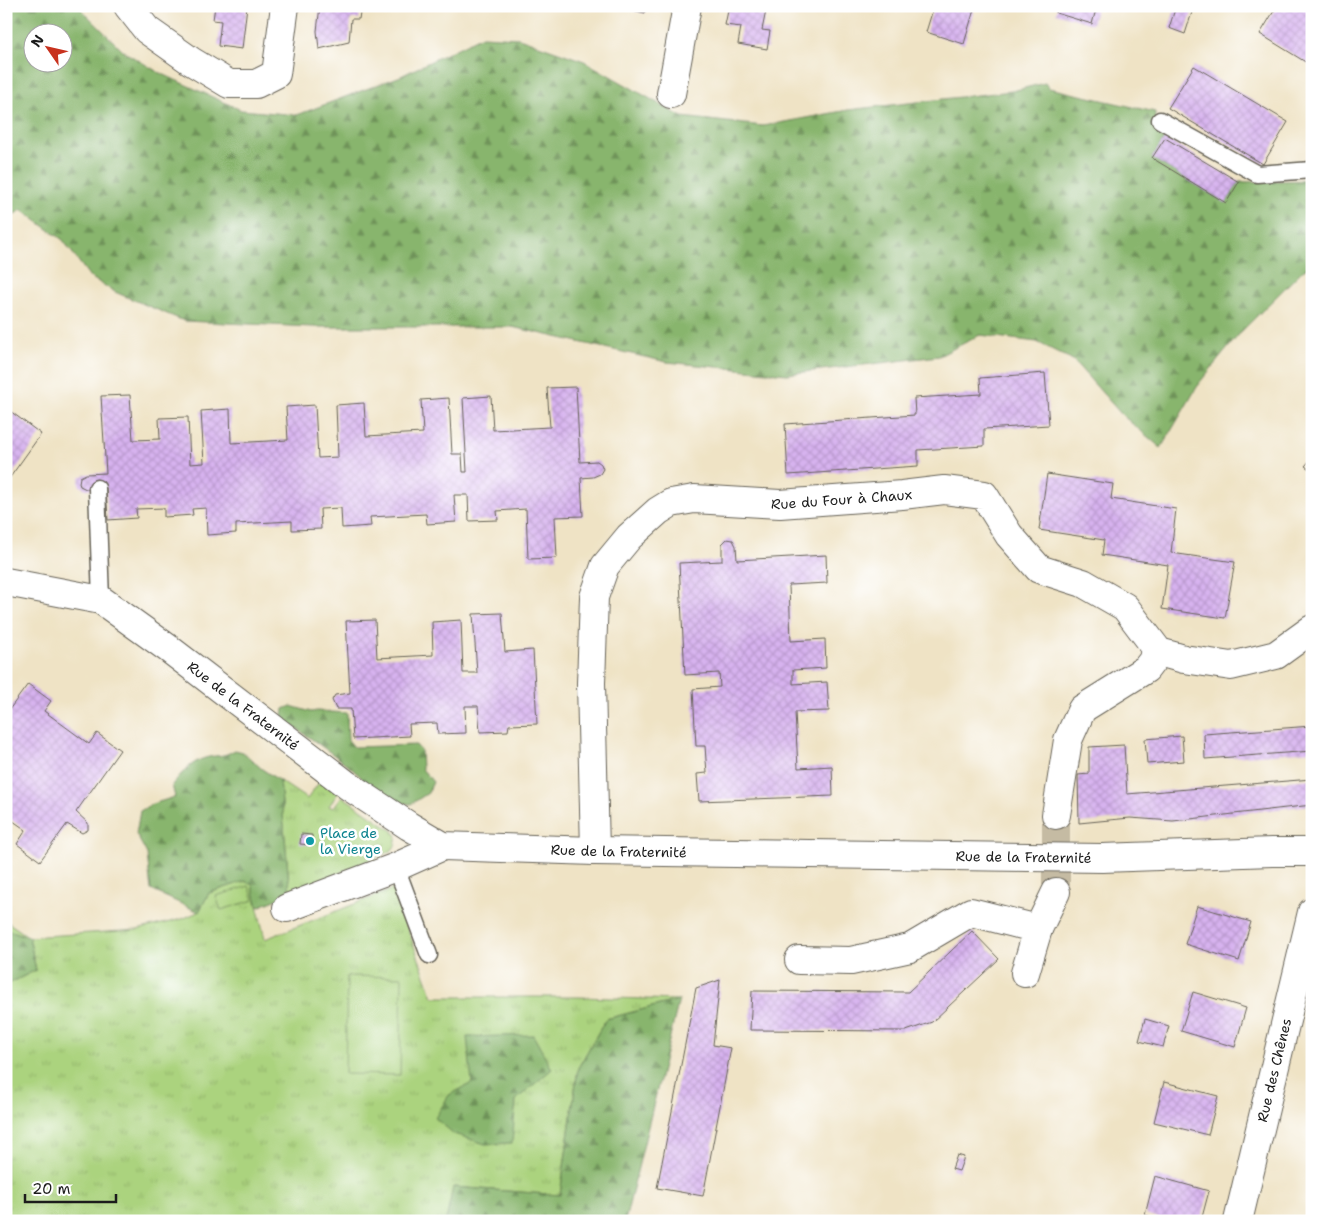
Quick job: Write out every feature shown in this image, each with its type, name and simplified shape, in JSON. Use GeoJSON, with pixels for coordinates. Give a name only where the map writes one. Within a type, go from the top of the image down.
{"type":"FeatureCollection","features":[{"type":"Feature","properties":{"kind":"street"},"geometry":{"type":"LineString","coordinates":[[128,6],[147,30],[191,62],[229,84],[256,84],[276,74],[285,6]]}},
{"type":"Feature","properties":{"kind":"street"},"geometry":{"type":"LineString","coordinates":[[672,94],[687,6]]}},
{"type":"Feature","properties":{"kind":"street","name":"Rue du Four à Chaux"},"geometry":{"type":"LineString","coordinates":[[595,851],[590,683],[594,597],[605,566],[623,544],[658,511],[671,503],[694,499],[780,504],[944,490],[984,495],[1009,535],[1039,569],[1083,583],[1125,607],[1159,652]]}},
{"type":"Feature","properties":{"kind":"street","name":"Rue de la Fraternité"},"geometry":{"type":"LineString","coordinates":[[6,582],[101,600],[169,649],[347,785],[443,846],[595,851],[1102,858],[1312,852]]}},
{"type":"Feature","properties":{"kind":"street"},"geometry":{"type":"LineString","coordinates":[[1056,815],[1068,740],[1082,709],[1146,669],[1159,652],[1184,659],[1231,666],[1276,654],[1312,629]]}},
{"type":"Feature","properties":{"kind":"street"},"geometry":{"type":"LineString","coordinates":[[287,908],[396,867],[443,846]]}},
{"type":"Feature","properties":{"kind":"street"},"geometry":{"type":"LineString","coordinates":[[1025,974],[1038,929],[1056,892]]}},
{"type":"Feature","properties":{"kind":"street"},"geometry":{"type":"LineString","coordinates":[[799,960],[851,961],[910,948],[971,912],[1038,929]]}},
{"type":"Feature","properties":{"kind":"street","name":"Rue des Chênes"},"geometry":{"type":"LineString","coordinates":[[1238,1221],[1311,915]]}},
{"type":"Feature","properties":{"kind":"lane"},"geometry":{"type":"LineString","coordinates":[[1160,120],[1257,174],[1312,170]]}},
{"type":"Feature","properties":{"kind":"lane"},"geometry":{"type":"LineString","coordinates":[[97,488],[101,600]]}},
{"type":"Feature","properties":{"kind":"lane"},"geometry":{"type":"LineString","coordinates":[[396,867],[430,955]]}},
{"type":"Feature","properties":{"kind":"green space"},"geometry":{"type":"Polygon","coordinates":[[[6,6],[78,6],[123,51],[158,72],[241,110],[297,115],[401,76],[482,36],[519,38],[584,61],[682,117],[763,126],[848,110],[1012,91],[1045,83],[1049,88],[1155,112],[1155,122],[1165,138],[1152,158],[1226,203],[1239,182],[1312,180],[1312,265],[1304,269],[1241,332],[1200,382],[1161,448],[1122,415],[1073,360],[1037,342],[980,335],[939,356],[787,374],[667,362],[512,327],[312,327],[184,321],[115,292],[90,277],[63,240],[22,210],[7,218],[10,257],[6,262],[6,6]]]}},
{"type":"Feature","properties":{"kind":"green space"},"geometry":{"type":"Polygon","coordinates":[[[291,706],[311,712],[347,713],[348,740],[354,747],[416,745],[421,751],[422,769],[433,782],[428,793],[411,804],[391,802],[369,789],[360,776],[345,763],[285,720],[283,715],[284,709],[291,706]]]}},
{"type":"Feature","properties":{"kind":"green space"},"geometry":{"type":"Polygon","coordinates":[[[235,750],[243,752],[262,769],[280,781],[290,894],[258,907],[252,884],[245,881],[209,893],[199,912],[151,890],[147,854],[136,834],[140,811],[152,804],[175,797],[172,785],[195,762],[227,754],[235,750]]]}},
{"type":"Feature","properties":{"kind":"green space","name":"Place de la Vierge"},"geometry":{"type":"Polygon","coordinates":[[[321,780],[338,793],[329,806],[333,808],[342,796],[393,831],[397,836],[395,846],[391,851],[290,894],[280,781],[307,799],[321,780]]]}},
{"type":"Feature","properties":{"kind":"green space"},"geometry":{"type":"Polygon","coordinates":[[[245,881],[252,884],[265,939],[393,889],[433,997],[578,997],[679,1000],[606,1019],[578,1068],[560,1195],[454,1187],[446,1221],[6,1221],[6,985],[36,970],[29,937],[137,930],[182,919],[198,912],[209,893],[245,881]]]}},
{"type":"Feature","properties":{"kind":"green space"},"geometry":{"type":"Polygon","coordinates":[[[249,886],[254,900],[221,910],[216,896],[249,886]]]}},
{"type":"Feature","properties":{"kind":"green space"},"geometry":{"type":"Polygon","coordinates":[[[6,921],[29,937],[6,929],[6,921]]]}},
{"type":"Feature","properties":{"kind":"green space"},"geometry":{"type":"Polygon","coordinates":[[[6,929],[29,937],[36,970],[6,985],[6,929]]]}},
{"type":"Feature","properties":{"kind":"green space"},"geometry":{"type":"Polygon","coordinates":[[[347,976],[402,977],[400,1075],[345,1074],[347,976]]]}},
{"type":"Feature","properties":{"kind":"green space"},"geometry":{"type":"Polygon","coordinates":[[[679,1000],[625,1221],[446,1221],[453,1187],[560,1195],[578,1068],[606,1019],[679,1000]]]}},
{"type":"Feature","properties":{"kind":"green space"},"geometry":{"type":"Polygon","coordinates":[[[533,1035],[552,1069],[516,1100],[512,1143],[485,1144],[454,1134],[435,1118],[449,1095],[472,1083],[467,1037],[533,1035]]]}},
{"type":"Feature","properties":{"kind":"building"},"geometry":{"type":"Polygon","coordinates":[[[215,6],[247,6],[242,49],[218,46],[221,21],[213,20],[215,6]]]}},
{"type":"Feature","properties":{"kind":"building"},"geometry":{"type":"Polygon","coordinates":[[[320,6],[361,6],[359,19],[351,19],[349,42],[319,49],[317,31],[320,6]]]}},
{"type":"Feature","properties":{"kind":"building"},"geometry":{"type":"Polygon","coordinates":[[[614,6],[646,6],[645,13],[614,6]]]}},
{"type":"Feature","properties":{"kind":"building"},"geometry":{"type":"Polygon","coordinates":[[[729,6],[767,6],[762,30],[770,31],[767,49],[738,44],[741,27],[725,25],[729,6]]]}},
{"type":"Feature","properties":{"kind":"building"},"geometry":{"type":"Polygon","coordinates":[[[934,6],[975,6],[964,44],[926,32],[934,6]]]}},
{"type":"Feature","properties":{"kind":"building"},"geometry":{"type":"Polygon","coordinates":[[[1058,6],[1097,6],[1092,24],[1056,13],[1058,6]]]}},
{"type":"Feature","properties":{"kind":"building"},"geometry":{"type":"Polygon","coordinates":[[[1176,6],[1194,6],[1185,34],[1169,28],[1176,6]]]}},
{"type":"Feature","properties":{"kind":"building"},"geometry":{"type":"Polygon","coordinates":[[[1277,6],[1312,6],[1312,66],[1260,34],[1277,6]]]}},
{"type":"Feature","properties":{"kind":"building"},"geometry":{"type":"Polygon","coordinates":[[[1194,66],[1288,122],[1263,164],[1168,108],[1194,66]]]}},
{"type":"Feature","properties":{"kind":"building"},"geometry":{"type":"Polygon","coordinates":[[[1165,138],[1239,182],[1226,203],[1152,158],[1165,138]]]}},
{"type":"Feature","properties":{"kind":"building"},"geometry":{"type":"Polygon","coordinates":[[[1045,373],[1049,425],[984,429],[984,446],[918,450],[918,466],[788,475],[785,424],[915,415],[914,398],[981,394],[980,378],[1045,373]]]}},
{"type":"Feature","properties":{"kind":"building"},"geometry":{"type":"Polygon","coordinates":[[[576,387],[580,462],[597,461],[603,469],[600,474],[593,477],[581,478],[583,516],[555,517],[557,558],[528,559],[526,509],[497,511],[498,520],[469,521],[468,495],[454,495],[456,522],[427,524],[426,514],[370,517],[371,526],[342,528],[341,508],[320,509],[321,529],[292,530],[292,521],[236,524],[236,533],[207,535],[206,508],[192,509],[193,515],[164,517],[164,508],[136,509],[137,518],[108,520],[106,488],[86,489],[80,486],[79,483],[80,477],[86,474],[106,473],[101,396],[130,395],[133,440],[160,439],[159,418],[188,417],[190,464],[204,463],[201,411],[230,409],[231,443],[288,440],[286,407],[315,405],[318,458],[338,457],[336,405],[364,403],[366,436],[423,433],[421,400],[449,398],[452,454],[462,454],[463,472],[467,472],[463,398],[491,396],[493,430],[550,427],[547,388],[576,387]]]}},
{"type":"Feature","properties":{"kind":"building"},"geometry":{"type":"Polygon","coordinates":[[[6,408],[41,434],[6,483],[6,408]]]}},
{"type":"Feature","properties":{"kind":"building"},"geometry":{"type":"Polygon","coordinates":[[[1312,458],[1312,471],[1305,466],[1312,458]]]}},
{"type":"Feature","properties":{"kind":"building"},"geometry":{"type":"Polygon","coordinates":[[[1047,474],[1113,484],[1111,499],[1176,509],[1171,553],[1235,562],[1225,618],[1162,609],[1168,565],[1102,555],[1104,540],[1039,530],[1047,474]]]}},
{"type":"Feature","properties":{"kind":"building"},"geometry":{"type":"Polygon","coordinates":[[[727,539],[733,540],[736,546],[737,560],[826,555],[827,583],[789,585],[791,641],[825,639],[826,668],[793,670],[793,684],[827,682],[829,711],[795,712],[798,768],[832,766],[833,796],[699,801],[697,774],[707,773],[705,746],[696,746],[693,689],[720,687],[719,673],[685,675],[679,563],[722,561],[722,544],[727,539]]]}},
{"type":"Feature","properties":{"kind":"building"},"geometry":{"type":"Polygon","coordinates":[[[502,613],[505,652],[533,650],[537,724],[509,725],[508,731],[480,732],[478,706],[465,706],[466,733],[438,734],[437,723],[409,724],[410,736],[353,739],[351,709],[336,709],[332,700],[335,695],[350,693],[346,621],[375,620],[377,658],[433,655],[432,622],[461,620],[463,673],[477,673],[473,614],[502,613]]]}},
{"type":"Feature","properties":{"kind":"building"},"geometry":{"type":"Polygon","coordinates":[[[28,684],[51,701],[44,711],[89,744],[97,733],[120,750],[76,812],[88,823],[88,830],[82,833],[67,824],[40,861],[17,844],[26,830],[6,816],[6,714],[28,684]]]}},
{"type":"Feature","properties":{"kind":"building"},"geometry":{"type":"Polygon","coordinates":[[[1312,726],[1312,751],[1205,759],[1204,734],[1312,726]]]}},
{"type":"Feature","properties":{"kind":"building"},"geometry":{"type":"Polygon","coordinates":[[[1182,736],[1184,761],[1147,764],[1145,739],[1182,736]]]}},
{"type":"Feature","properties":{"kind":"building"},"geometry":{"type":"Polygon","coordinates":[[[1124,745],[1127,794],[1312,779],[1312,805],[1173,821],[1130,818],[1079,823],[1078,775],[1089,774],[1089,747],[1124,745]]]}},
{"type":"Feature","properties":{"kind":"building"},"geometry":{"type":"Polygon","coordinates":[[[301,834],[312,835],[312,845],[300,844],[301,834]]]}},
{"type":"Feature","properties":{"kind":"building"},"geometry":{"type":"Polygon","coordinates":[[[1197,906],[1251,922],[1239,961],[1185,944],[1197,906]]]}},
{"type":"Feature","properties":{"kind":"building"},"geometry":{"type":"Polygon","coordinates":[[[972,931],[999,959],[932,1022],[906,1031],[750,1030],[752,991],[908,992],[972,931]]]}},
{"type":"Feature","properties":{"kind":"building"},"geometry":{"type":"Polygon","coordinates":[[[720,980],[713,1045],[731,1048],[703,1196],[657,1188],[696,988],[720,980]]]}},
{"type":"Feature","properties":{"kind":"building"},"geometry":{"type":"Polygon","coordinates":[[[1193,992],[1246,1008],[1235,1047],[1181,1031],[1193,992]]]}},
{"type":"Feature","properties":{"kind":"building"},"geometry":{"type":"Polygon","coordinates":[[[1145,1019],[1169,1026],[1163,1047],[1139,1041],[1145,1019]]]}},
{"type":"Feature","properties":{"kind":"building"},"geometry":{"type":"Polygon","coordinates":[[[1164,1082],[1218,1096],[1208,1135],[1154,1122],[1164,1082]]]}},
{"type":"Feature","properties":{"kind":"building"},"geometry":{"type":"Polygon","coordinates":[[[957,1155],[964,1157],[959,1171],[952,1169],[957,1155]]]}},
{"type":"Feature","properties":{"kind":"building"},"geometry":{"type":"Polygon","coordinates":[[[1155,1176],[1209,1191],[1201,1221],[1165,1221],[1145,1215],[1155,1176]]]}},
{"type":"Feature","properties":{"kind":"tunnel"},"geometry":{"type":"LineString","coordinates":[[1056,815],[1056,892]]}},
{"type":"Feature","properties":{"kind":"place","name":"Place de la Vierge"},"geometry":{"type":"Point","coordinates":[310,841]}}]}
